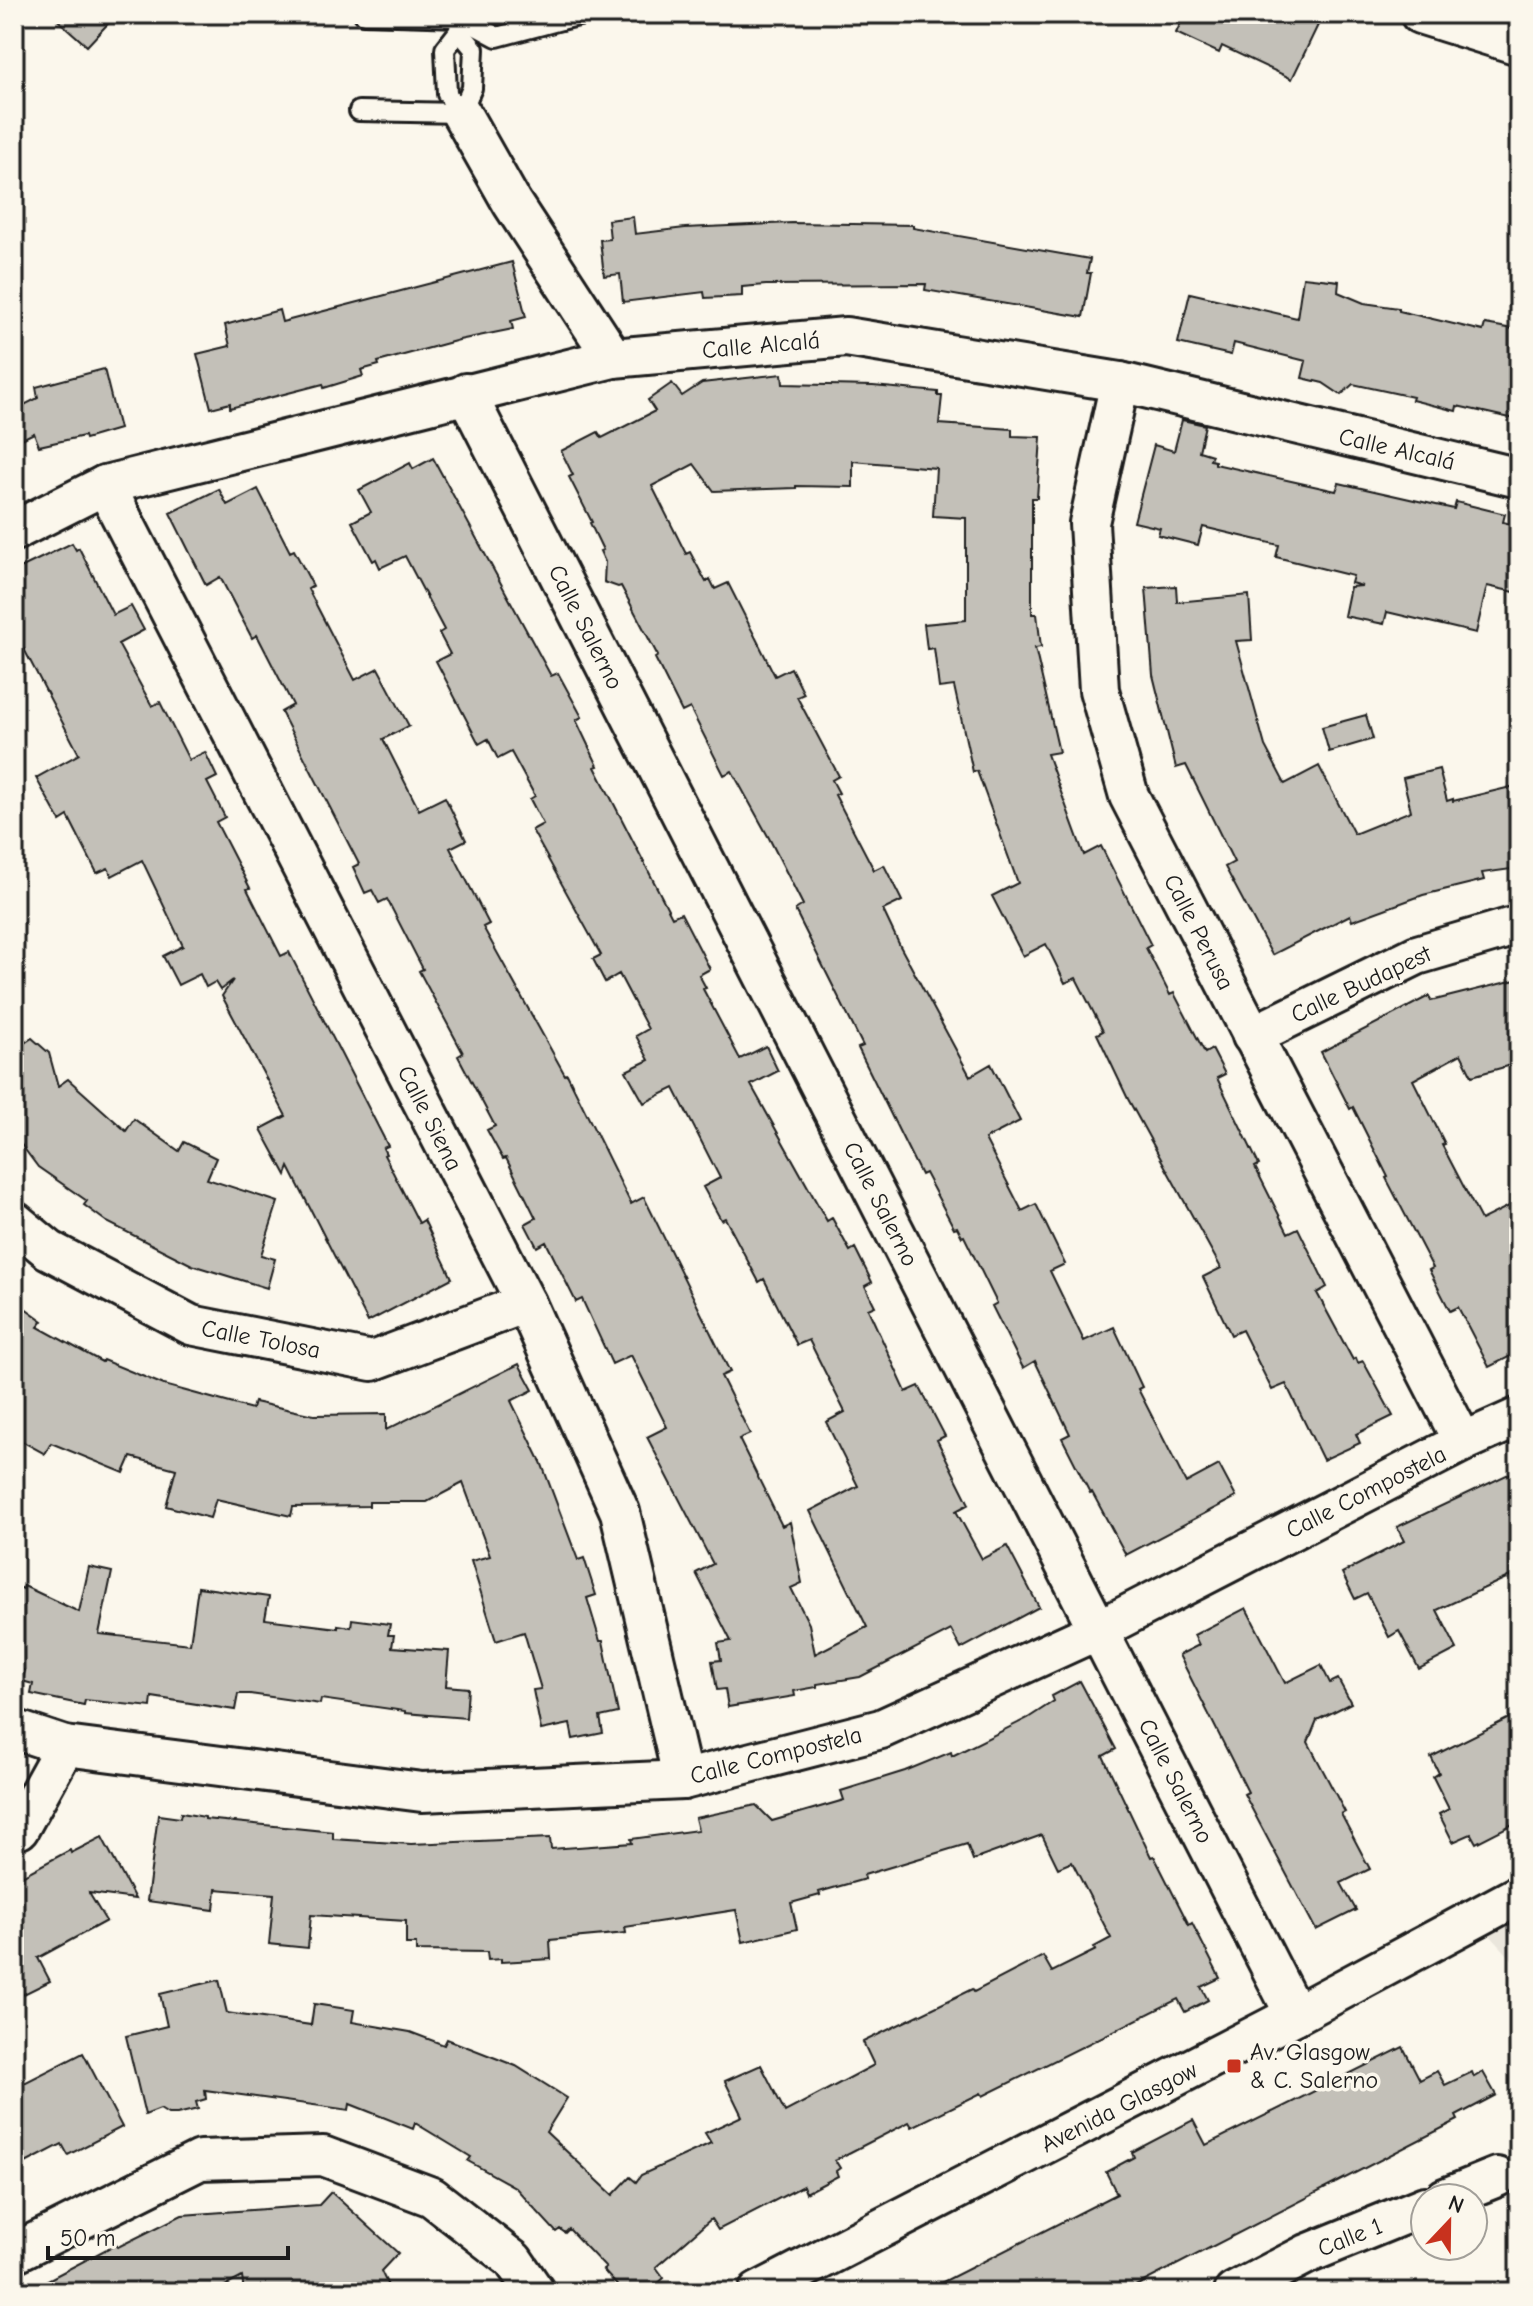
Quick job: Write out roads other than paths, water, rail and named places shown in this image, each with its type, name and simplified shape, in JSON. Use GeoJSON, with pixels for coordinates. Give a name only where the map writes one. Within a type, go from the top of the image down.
{"type":"FeatureCollection","features":[{"type":"Feature","properties":{"kind":"street"},"geometry":{"type":"LineString","coordinates":[[1420,14],[1519,45]]}},
{"type":"Feature","properties":{"kind":"street"},"geometry":{"type":"LineString","coordinates":[[461,113],[512,203],[613,358]]}},
{"type":"Feature","properties":{"kind":"street","name":"Calle Alcalá"},"geometry":{"type":"LineString","coordinates":[[14,531],[105,485],[613,358],[846,337],[1120,382],[1519,478]]}},
{"type":"Feature","properties":{"kind":"street","name":"Calle Perusa"},"geometry":{"type":"LineString","coordinates":[[1120,382],[1089,523],[1099,690],[1129,796],[1463,1442]]}},
{"type":"Feature","properties":{"kind":"street","name":"Calle Salerno"},"geometry":{"type":"LineString","coordinates":[[466,393],[1295,2015]]}},
{"type":"Feature","properties":{"kind":"street","name":"Calle Siena"},"geometry":{"type":"LineString","coordinates":[[105,485],[526,1303],[620,1512],[683,1780]]}},
{"type":"Feature","properties":{"kind":"street","name":"Calle Budapest"},"geometry":{"type":"LineString","coordinates":[[1252,1036],[1417,955],[1519,925]]}},
{"type":"Feature","properties":{"kind":"street","name":"Calle Tolosa"},"geometry":{"type":"LineString","coordinates":[[14,1221],[49,1250],[191,1325],[372,1361],[526,1303]]}},
{"type":"Feature","properties":{"kind":"street","name":"Calle Compostela"},"geometry":{"type":"LineString","coordinates":[[14,1729],[65,1746],[422,1792],[683,1780],[881,1729],[1098,1630],[1463,1442],[1519,1417]]}},
{"type":"Feature","properties":{"kind":"street"},"geometry":{"type":"LineString","coordinates":[[14,1831],[19,1829],[65,1746]]}},
{"type":"Feature","properties":{"kind":"street","name":"Avenida Glasgow"},"geometry":{"type":"LineString","coordinates":[[758,2292],[1295,2015],[1519,1895]]}},
{"type":"Feature","properties":{"kind":"street"},"geometry":{"type":"LineString","coordinates":[[14,2253],[200,2160],[323,2156],[432,2197],[513,2260],[535,2292]]}},
{"type":"Feature","properties":{"kind":"street"},"geometry":{"type":"LineString","coordinates":[[1485,2182],[1497,2177]]}},
{"type":"Feature","properties":{"kind":"street","name":"Calle 1"},"geometry":{"type":"LineString","coordinates":[[1234,2292],[1307,2254],[1409,2213]]}},
{"type":"Feature","properties":{"kind":"lane"},"geometry":{"type":"LineString","coordinates":[[364,14],[459,24],[497,37],[562,17],[587,14]]}},
{"type":"Feature","properties":{"kind":"lane"},"geometry":{"type":"LineString","coordinates":[[459,24],[445,49],[447,94],[461,113]]}},
{"type":"Feature","properties":{"kind":"lane"},"geometry":{"type":"LineString","coordinates":[[459,24],[474,49],[472,88],[461,113]]}},
{"type":"Feature","properties":{"kind":"lane"},"geometry":{"type":"LineString","coordinates":[[359,111],[461,113]]}},
{"type":"Feature","properties":{"kind":"place","name":"Av. Glasgow & C. Salerno"},"geometry":{"type":"Point","coordinates":[1234,2066]}}]}
